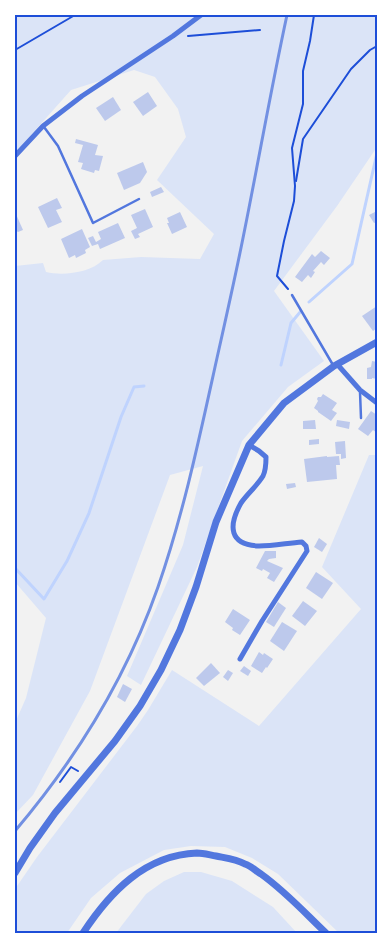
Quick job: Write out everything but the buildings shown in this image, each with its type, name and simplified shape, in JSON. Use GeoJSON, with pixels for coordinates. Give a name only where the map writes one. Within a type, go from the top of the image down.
{"type":"FeatureCollection","features":[{"type":"Feature","properties":{"kind":"street"},"geometry":{"type":"LineString","coordinates":[[15,156],[43,126],[82,96],[173,36],[201,15]]}},
{"type":"Feature","properties":{"kind":"street"},"geometry":{"type":"LineString","coordinates":[[15,873],[55,813],[115,741],[140,706],[161,670],[180,630],[196,587],[216,522],[249,445],[284,403],[336,365],[377,342]]}},
{"type":"Feature","properties":{"kind":"street"},"geometry":{"type":"LineString","coordinates":[[336,365],[360,390],[377,403]]}},
{"type":"Feature","properties":{"kind":"street"},"geometry":{"type":"LineString","coordinates":[[240,659],[262,621],[307,552],[306,546],[302,542],[260,546],[244,543],[234,535],[232,529],[234,520],[241,504],[258,484],[266,467],[266,457],[249,445]]}},
{"type":"Feature","properties":{"kind":"street"},"geometry":{"type":"LineString","coordinates":[[83,933],[112,894],[129,879],[152,864],[174,857],[198,853],[231,858],[247,864],[275,884],[326,933]]}},
{"type":"Feature","properties":{"kind":"lane"},"geometry":{"type":"LineString","coordinates":[[43,126],[58,146],[93,222],[139,199]]}},
{"type":"Feature","properties":{"kind":"lane"},"geometry":{"type":"LineString","coordinates":[[292,295],[336,365]]}},
{"type":"Feature","properties":{"kind":"lane"},"geometry":{"type":"LineString","coordinates":[[360,390],[361,418]]}},
{"type":"Feature","properties":{"kind":"path"},"geometry":{"type":"LineString","coordinates":[[15,50],[75,15]]}},
{"type":"Feature","properties":{"kind":"path"},"geometry":{"type":"LineString","coordinates":[[295,186],[292,148],[303,104],[303,71],[314,15]]}},
{"type":"Feature","properties":{"kind":"path"},"geometry":{"type":"LineString","coordinates":[[173,36],[201,36],[260,30]]}},
{"type":"Feature","properties":{"kind":"path"},"geometry":{"type":"LineString","coordinates":[[292,295],[277,276],[294,201],[303,139],[351,69],[370,50],[377,46]]}},
{"type":"Feature","properties":{"kind":"path"},"geometry":{"type":"LineString","coordinates":[[60,782],[71,767],[74,768]]}},
{"type":"Feature","properties":{"kind":"shaded area"},"geometry":{"type":"Polygon","coordinates":[[[15,15],[377,15],[377,147],[337,206],[274,291],[324,361],[288,387],[242,441],[197,567],[141,685],[127,676],[183,545],[203,466],[170,475],[90,691],[33,795],[15,814],[15,723],[26,698],[46,618],[15,582],[15,266],[43,263],[46,272],[60,274],[84,271],[103,260],[141,257],[200,259],[214,234],[157,180],[186,137],[178,109],[155,77],[134,70],[71,90],[15,153],[15,15]]]}},
{"type":"Feature","properties":{"kind":"shaded area"},"geometry":{"type":"Polygon","coordinates":[[[369,455],[377,455],[377,933],[339,933],[278,874],[252,858],[225,847],[191,846],[164,850],[120,873],[91,898],[67,933],[15,933],[15,889],[37,857],[137,726],[172,670],[259,726],[361,609],[322,567],[369,455]]]}},
{"type":"Feature","properties":{"kind":"shaded area"},"geometry":{"type":"Polygon","coordinates":[[[184,872],[201,872],[232,881],[273,907],[297,933],[116,933],[146,894],[164,881],[184,872]]]}},
{"type":"Feature","properties":{"kind":"waterway"},"geometry":{"type":"LineString","coordinates":[[309,302],[352,264],[377,153]]}},
{"type":"Feature","properties":{"kind":"waterway"},"geometry":{"type":"LineString","coordinates":[[281,365],[291,323],[301,311]]}},
{"type":"Feature","properties":{"kind":"waterway"},"geometry":{"type":"LineString","coordinates":[[15,568],[44,599],[67,561],[89,513],[121,417],[134,387],[144,386]]}},
{"type":"Feature","properties":{"kind":"railway"},"geometry":{"type":"LineString","coordinates":[[15,831],[59,775],[98,715],[131,653],[158,587],[184,502],[204,416],[240,253],[287,15]]}}]}
